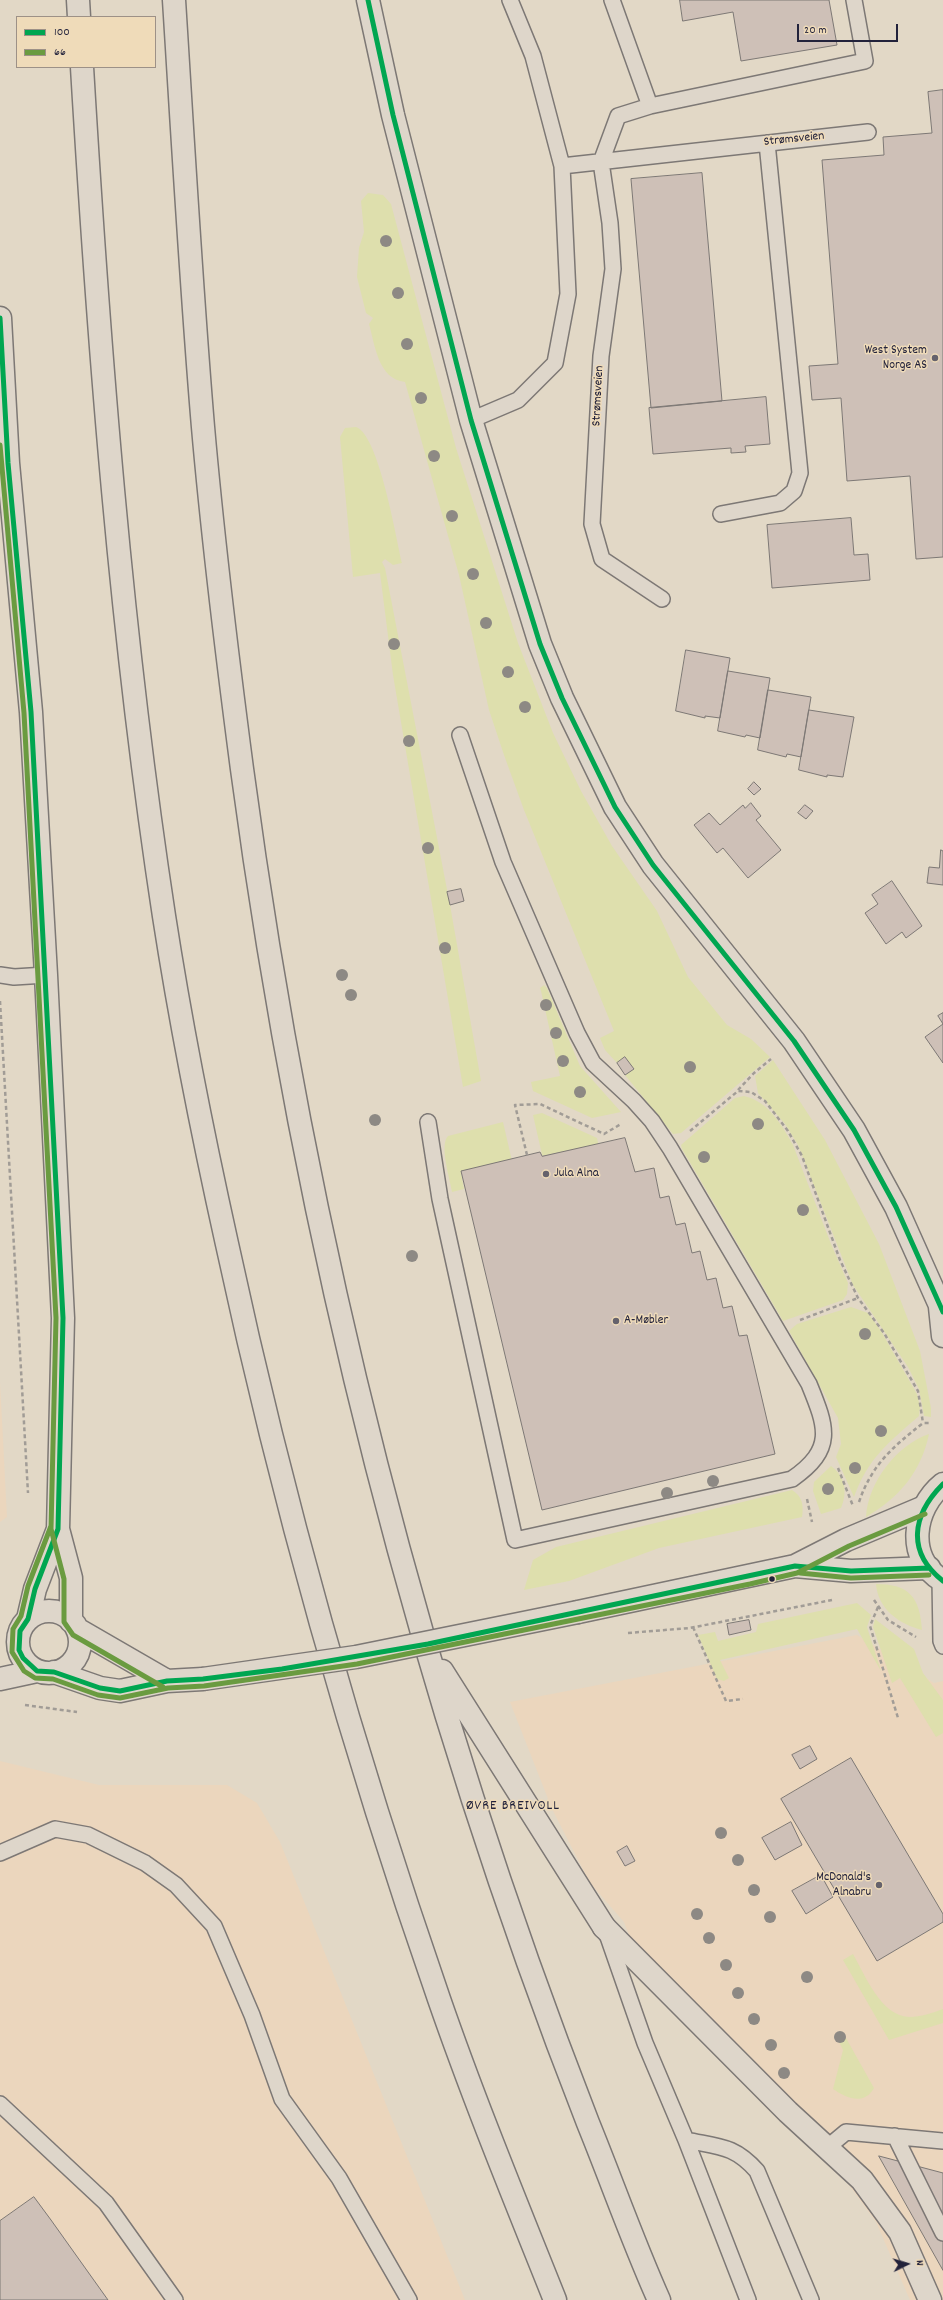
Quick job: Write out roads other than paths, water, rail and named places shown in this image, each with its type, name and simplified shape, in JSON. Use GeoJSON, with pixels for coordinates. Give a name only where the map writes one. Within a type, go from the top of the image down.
{"type":"FeatureCollection","features":[{"type":"Feature","properties":{"kind":"main road"},"geometry":{"type":"LineString","coordinates":[[78,0],[79,16]]}},
{"type":"Feature","properties":{"kind":"main road"},"geometry":{"type":"LineString","coordinates":[[174,0],[203,429],[229,669],[260,893],[294,1097],[325,1247],[376,1462],[427,1647],[491,1856],[526,1958],[659,2300]]}},
{"type":"Feature","properties":{"kind":"main road"},"geometry":{"type":"LineString","coordinates":[[368,0],[393,115],[471,420],[540,644],[562,698],[615,807],[653,865],[794,1041],[854,1130],[896,1207],[942,1310],[943,1336]]}},
{"type":"Feature","properties":{"kind":"main road"},"geometry":{"type":"LineString","coordinates":[[82,68],[98,318],[120,564],[133,681],[164,920],[207,1155],[258,1383],[284,1488],[345,1710],[384,1836],[440,2003],[554,2300]]}},
{"type":"Feature","properties":{"kind":"main road"},"geometry":{"type":"LineString","coordinates":[[0,318],[4,463],[30,712],[46,975],[63,1318],[58,1530],[70,1578],[74,1625],[80,1640],[73,1661],[65,1669],[0,1679]]}},
{"type":"Feature","properties":{"kind":"main road"},"geometry":{"type":"LineString","coordinates":[[937,1576],[918,1545],[918,1520],[922,1508],[928,1498],[943,1484]]}},
{"type":"Feature","properties":{"kind":"main road"},"geometry":{"type":"LineString","coordinates":[[58,1530],[35,1589],[24,1625],[19,1650],[29,1666],[100,1688],[120,1692],[167,1681],[202,1679],[356,1657],[795,1566],[846,1540],[922,1508]]}},
{"type":"Feature","properties":{"kind":"main road"},"geometry":{"type":"LineString","coordinates":[[795,1566],[851,1572],[937,1576]]}},
{"type":"Feature","properties":{"kind":"main road"},"geometry":{"type":"LineString","coordinates":[[0,1640],[24,1625],[38,1613],[50,1611],[62,1614],[74,1625],[167,1681]]}},
{"type":"Feature","properties":{"kind":"main road"},"geometry":{"type":"LineString","coordinates":[[427,1647],[604,1927],[788,2112],[828,2146],[862,2180],[900,2232],[930,2300]]}},
{"type":"Feature","properties":{"kind":"lane"},"geometry":{"type":"LineString","coordinates":[[471,420],[518,400],[555,363],[568,294],[562,166],[533,56],[510,0]]}},
{"type":"Feature","properties":{"kind":"lane"},"geometry":{"type":"LineString","coordinates":[[612,0],[650,106],[865,61],[854,0]]}},
{"type":"Feature","properties":{"kind":"lane","name":"Strømsveien"},"geometry":{"type":"LineString","coordinates":[[650,106],[618,116],[601,162],[610,223],[613,269],[601,356],[592,524],[602,559],[662,598]]}},
{"type":"Feature","properties":{"kind":"lane","name":"Strømsveien"},"geometry":{"type":"LineString","coordinates":[[562,166],[868,132]]}},
{"type":"Feature","properties":{"kind":"lane"},"geometry":{"type":"LineString","coordinates":[[721,514],[780,503],[794,491],[800,473],[766,143]]}},
{"type":"Feature","properties":{"kind":"lane"},"geometry":{"type":"LineString","coordinates":[[428,1122],[440,1199],[516,1540],[792,1479],[809,1467],[820,1453],[824,1435],[821,1413],[809,1384],[670,1148],[643,1111],[593,1063],[577,1033],[503,862],[460,735]]}},
{"type":"Feature","properties":{"kind":"lane"},"geometry":{"type":"LineString","coordinates":[[0,975],[14,977],[46,975]]}},
{"type":"Feature","properties":{"kind":"lane"},"geometry":{"type":"LineString","coordinates":[[937,1576],[941,1641],[943,1646]]}},
{"type":"Feature","properties":{"kind":"lane"},"geometry":{"type":"LineString","coordinates":[[0,1853],[55,1829],[88,1835],[145,1863],[176,1885],[198,1908],[214,1926],[252,2015],[282,2098],[339,2178],[409,2300]]}},
{"type":"Feature","properties":{"kind":"lane"},"geometry":{"type":"LineString","coordinates":[[604,1927],[645,2043],[686,2140],[748,2300]]}},
{"type":"Feature","properties":{"kind":"lane"},"geometry":{"type":"LineString","coordinates":[[0,2104],[106,2203],[174,2300]]}},
{"type":"Feature","properties":{"kind":"lane"},"geometry":{"type":"LineString","coordinates":[[828,2146],[846,2132],[943,2141]]}},
{"type":"Feature","properties":{"kind":"lane"},"geometry":{"type":"LineString","coordinates":[[895,2136],[943,2233]]}},
{"type":"Feature","properties":{"kind":"lane"},"geometry":{"type":"LineString","coordinates":[[686,2140],[729,2149],[744,2157],[757,2171],[811,2300]]}},
{"type":"Feature","properties":{"kind":"place","name":"West System Norge AS"},"geometry":{"type":"Point","coordinates":[935,358]}},
{"type":"Feature","properties":{"kind":"place","name":"Jula Alna"},"geometry":{"type":"Point","coordinates":[546,1174]}},
{"type":"Feature","properties":{"kind":"place","name":"A-Møbler"},"geometry":{"type":"Point","coordinates":[616,1321]}},
{"type":"Feature","properties":{"kind":"place","name":"McDonald's Alnabru"},"geometry":{"type":"Point","coordinates":[879,1885]}},
{"type":"Feature","properties":{"kind":"district","name":"ØVRE BREIVOLL"},"geometry":{"type":"Point","coordinates":[513,1807]}}]}
